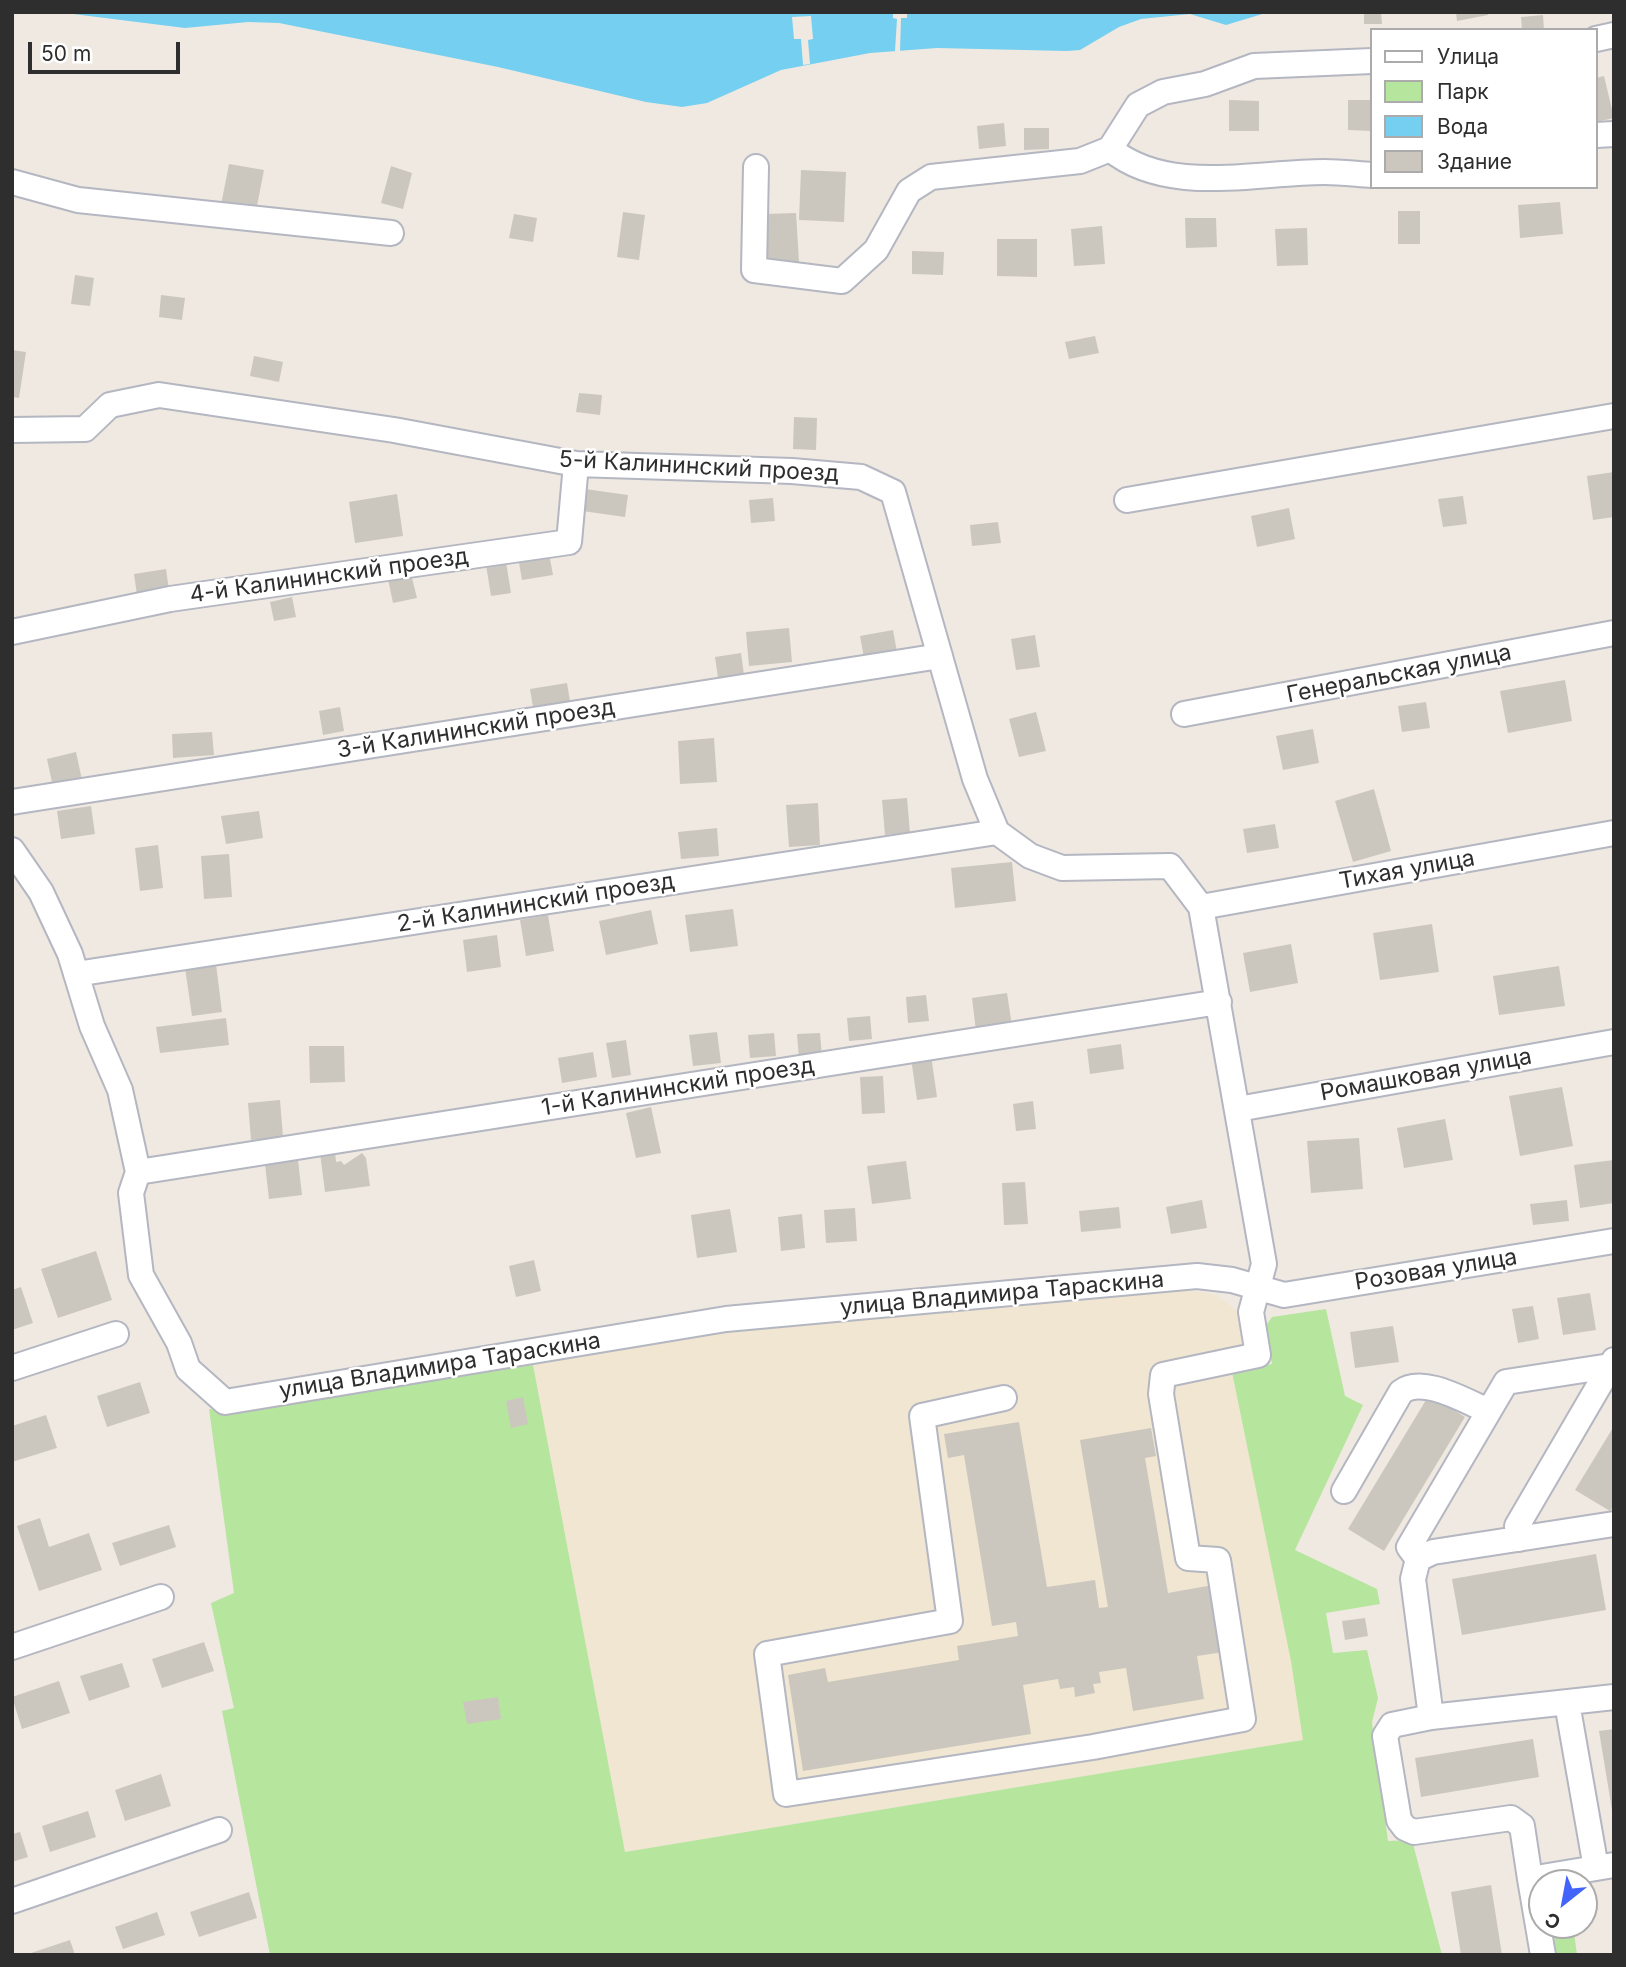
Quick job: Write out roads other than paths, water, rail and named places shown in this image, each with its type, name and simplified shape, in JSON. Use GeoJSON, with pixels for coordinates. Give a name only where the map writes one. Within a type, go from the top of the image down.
{"type":"FeatureCollection","features":[{"type":"Feature","properties":{"kind":"street"},"geometry":{"type":"LineString","coordinates":[[756,167],[754,270],[842,281],[876,250],[909,191],[931,177],[1080,161],[1110,149],[1138,105],[1163,92],[1205,84],[1254,66],[1370,61]]}},
{"type":"Feature","properties":{"kind":"street"},"geometry":{"type":"LineString","coordinates":[[1110,149],[1128,164],[1186,178],[1326,172],[1370,176]]}},
{"type":"Feature","properties":{"kind":"street"},"geometry":{"type":"LineString","coordinates":[[12,182],[78,200],[391,233]]}},
{"type":"Feature","properties":{"kind":"street","name":"5-й Калининский проезд"},"geometry":{"type":"LineString","coordinates":[[12,430],[85,429],[110,405],[159,395],[394,430],[576,464],[861,477],[894,492],[975,779],[997,832]]}},
{"type":"Feature","properties":{"kind":"street"},"geometry":{"type":"LineString","coordinates":[[1127,500],[1614,416]]}},
{"type":"Feature","properties":{"kind":"street","name":"4-й Калининский проезд"},"geometry":{"type":"LineString","coordinates":[[12,632],[170,599],[569,542],[576,464]]}},
{"type":"Feature","properties":{"kind":"street","name":"Генеральская улица"},"geometry":{"type":"LineString","coordinates":[[1184,714],[1614,634]]}},
{"type":"Feature","properties":{"kind":"street","name":"3-й Калининский проезд"},"geometry":{"type":"LineString","coordinates":[[12,802],[940,656]]}},
{"type":"Feature","properties":{"kind":"street"},"geometry":{"type":"LineString","coordinates":[[997,832],[1030,856],[1062,868],[1170,866],[1201,906],[1264,1264],[1251,1312],[1258,1355],[1163,1375],[1161,1394],[1188,1558],[1218,1560],[1243,1719],[1093,1747],[786,1794],[766,1654],[950,1621],[922,1416],[1004,1398]]}},
{"type":"Feature","properties":{"kind":"street","name":"2-й Калининский проезд"},"geometry":{"type":"LineString","coordinates":[[76,974],[997,832]]}},
{"type":"Feature","properties":{"kind":"street","name":"Тихая улица"},"geometry":{"type":"LineString","coordinates":[[1201,906],[1614,833]]}},
{"type":"Feature","properties":{"kind":"street","name":"улица Владимира Тараскина"},"geometry":{"type":"LineString","coordinates":[[12,850],[41,892],[76,974],[92,1026],[120,1090],[138,1172],[131,1193],[141,1275],[179,1343],[188,1369],[225,1402],[726,1319],[1197,1276],[1232,1280],[1258,1287]]}},
{"type":"Feature","properties":{"kind":"street","name":"1-й Калининский проезд"},"geometry":{"type":"LineString","coordinates":[[138,1172],[1219,1002]]}},
{"type":"Feature","properties":{"kind":"street","name":"Ромашковая улица"},"geometry":{"type":"LineString","coordinates":[[1238,1109],[1614,1042]]}},
{"type":"Feature","properties":{"kind":"street","name":"Розовая улица"},"geometry":{"type":"LineString","coordinates":[[1258,1287],[1284,1295],[1614,1241]]}},
{"type":"Feature","properties":{"kind":"street"},"geometry":{"type":"LineString","coordinates":[[12,1368],[116,1334]]}},
{"type":"Feature","properties":{"kind":"street"},"geometry":{"type":"LineString","coordinates":[[1418,1559],[1409,1547],[1506,1382],[1612,1363]]}},
{"type":"Feature","properties":{"kind":"street"},"geometry":{"type":"LineString","coordinates":[[1519,1539],[1517,1526],[1612,1363]]}},
{"type":"Feature","properties":{"kind":"street"},"geometry":{"type":"LineString","coordinates":[[1344,1491],[1401,1392],[1408,1386],[1427,1387],[1489,1411]]}},
{"type":"Feature","properties":{"kind":"street"},"geometry":{"type":"LineString","coordinates":[[1418,1559],[1433,1552],[1614,1524]]}},
{"type":"Feature","properties":{"kind":"street"},"geometry":{"type":"LineString","coordinates":[[1418,1559],[1413,1579],[1431,1717]]}},
{"type":"Feature","properties":{"kind":"street"},"geometry":{"type":"LineString","coordinates":[[12,1647],[161,1597]]}},
{"type":"Feature","properties":{"kind":"street"},"geometry":{"type":"LineString","coordinates":[[1528,1869],[1522,1826],[1511,1818],[1414,1832],[1401,1825],[1385,1736],[1387,1730],[1396,1723],[1431,1717],[1614,1697]]}},
{"type":"Feature","properties":{"kind":"street"},"geometry":{"type":"LineString","coordinates":[[1567,1703],[1605,1867]]}},
{"type":"Feature","properties":{"kind":"street"},"geometry":{"type":"LineString","coordinates":[[12,1901],[219,1830]]}},
{"type":"Feature","properties":{"kind":"water"},"geometry":{"type":"Polygon","coordinates":[[[57,12],[1269,12],[1226,25],[1190,14],[1141,19],[1119,27],[1080,50],[937,48],[870,53],[781,70],[707,103],[682,107],[646,102],[498,67],[279,23],[248,22],[185,28],[57,12]]]}}]}
